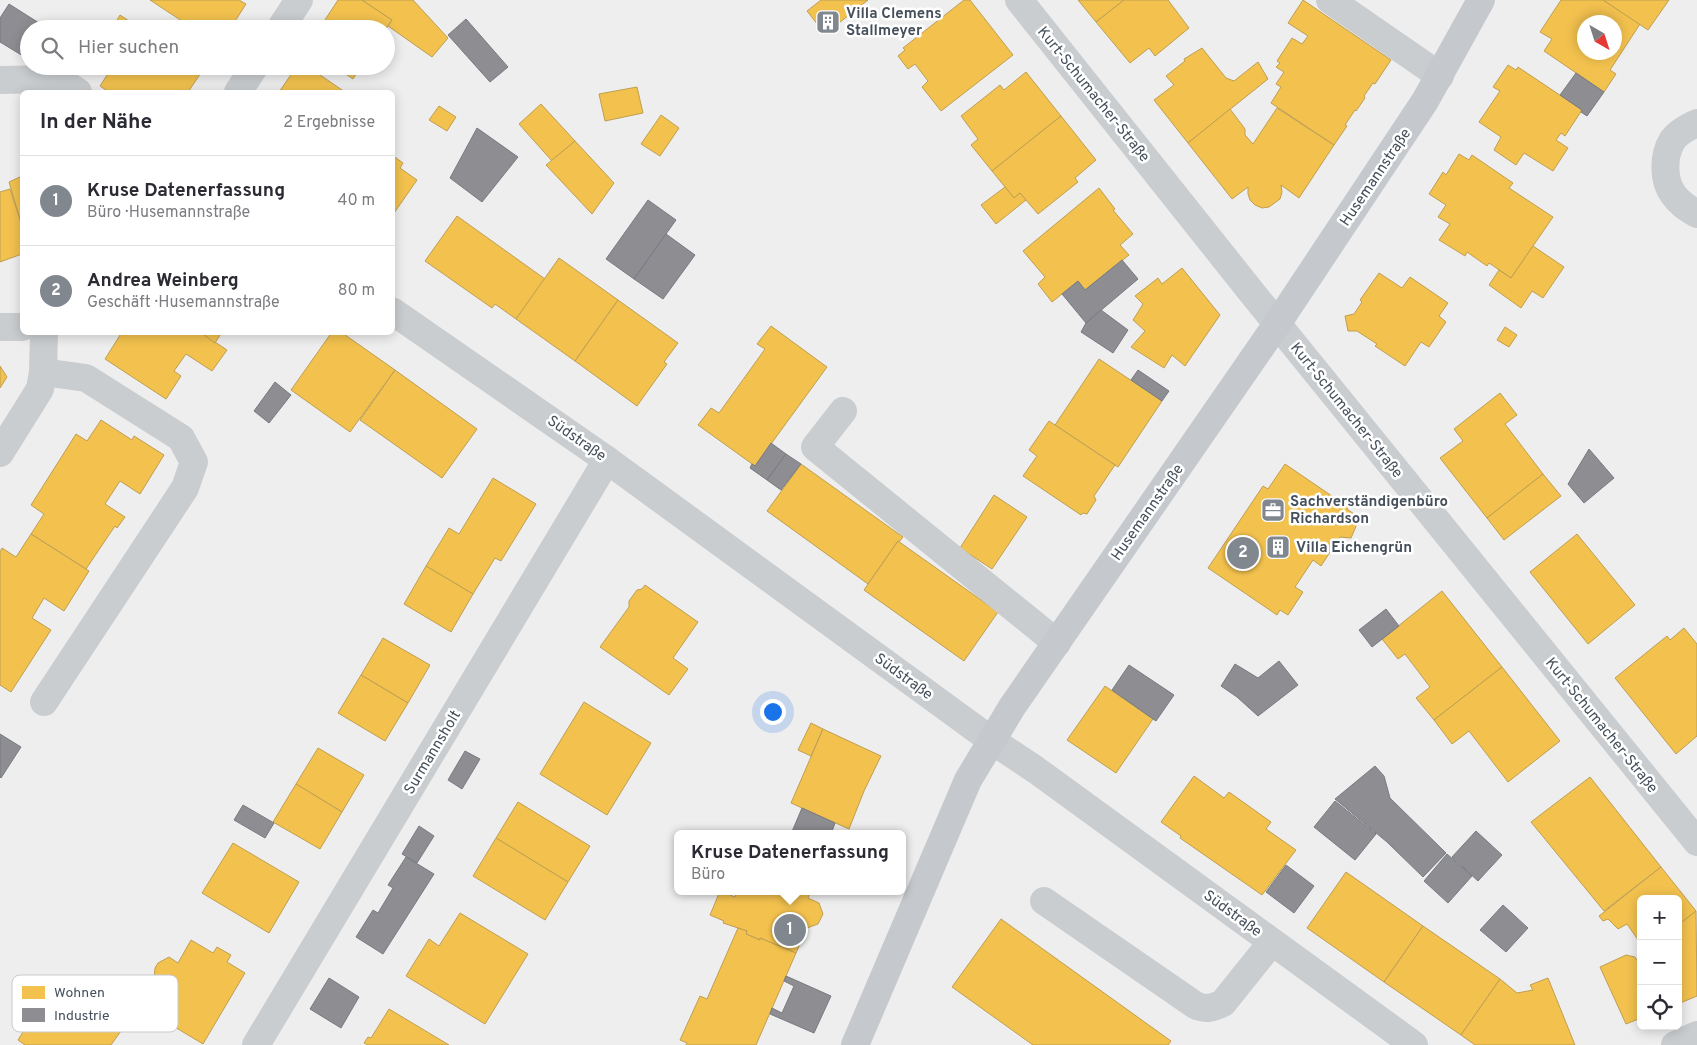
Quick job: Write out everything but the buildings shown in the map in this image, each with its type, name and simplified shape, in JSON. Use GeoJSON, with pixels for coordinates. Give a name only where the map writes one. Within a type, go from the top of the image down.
{"type":"FeatureCollection","features":[{"type":"Feature","properties":{"kind":"main road","name":"Husemannstraße"},"geometry":{"type":"LineString","coordinates":[[855,1045],[968,780],[991,740],[1278,324],[1426,101],[1481,0]]}},
{"type":"Feature","properties":{"kind":"street"},"geometry":{"type":"LineString","coordinates":[[286,20],[299,0]]}},
{"type":"Feature","properties":{"kind":"street","name":"Kurt-Schumacher-Straße"},"geometry":{"type":"LineString","coordinates":[[1019,0],[1697,842]]}},
{"type":"Feature","properties":{"kind":"street"},"geometry":{"type":"LineString","coordinates":[[1330,0],[1440,76]]}},
{"type":"Feature","properties":{"kind":"street"},"geometry":{"type":"LineString","coordinates":[[239,90],[249,75]]}},
{"type":"Feature","properties":{"kind":"street"},"geometry":{"type":"LineString","coordinates":[[0,80],[58,79],[75,90]]}},
{"type":"Feature","properties":{"kind":"street"},"geometry":{"type":"LineString","coordinates":[[1697,123],[1672,140],[1666,155],[1666,176],[1671,193],[1682,205],[1697,214]]}},
{"type":"Feature","properties":{"kind":"street","name":"Südstraße"},"geometry":{"type":"LineString","coordinates":[[395,312],[607,460],[991,740],[1036,770],[1409,1044]]}},
{"type":"Feature","properties":{"kind":"street"},"geometry":{"type":"LineString","coordinates":[[0,327],[20,327]]}},
{"type":"Feature","properties":{"kind":"street"},"geometry":{"type":"LineString","coordinates":[[0,452],[40,389],[43,372],[44,335]]}},
{"type":"Feature","properties":{"kind":"street"},"geometry":{"type":"LineString","coordinates":[[43,372],[86,378],[181,438],[194,462],[186,488],[44,702]]}},
{"type":"Feature","properties":{"kind":"street"},"geometry":{"type":"LineString","coordinates":[[843,411],[815,447],[1057,643]]}},
{"type":"Feature","properties":{"kind":"street","name":"Surmannsholt"},"geometry":{"type":"LineString","coordinates":[[256,1045],[607,460]]}},
{"type":"Feature","properties":{"kind":"street"},"geometry":{"type":"LineString","coordinates":[[1044,901],[1203,1009],[1215,1007],[1223,1003],[1272,942]]}},
{"type":"Feature","properties":{"kind":"street"},"geometry":{"type":"LineString","coordinates":[[1675,1045],[1697,1035]]}},
{"type":"Feature","properties":{"kind":"place","name":"Villa Clemens Stallmeyer"},"geometry":{"type":"Point","coordinates":[828,22]}},
{"type":"Feature","properties":{"kind":"place","name":"Sachverständigenbüro Richardson"},"geometry":{"type":"Point","coordinates":[1273,510]}},
{"type":"Feature","properties":{"kind":"place","name":"Villa Eichengrün"},"geometry":{"type":"Point","coordinates":[1278,547]}},
{"type":"Feature","properties":{"kind":"place","name":"Andrea Weinberg"},"geometry":{"type":"Point","coordinates":[1243,553]}},
{"type":"Feature","properties":{"kind":"place","name":"Kruse Datenerfassung"},"geometry":{"type":"Point","coordinates":[790,930]}}]}
